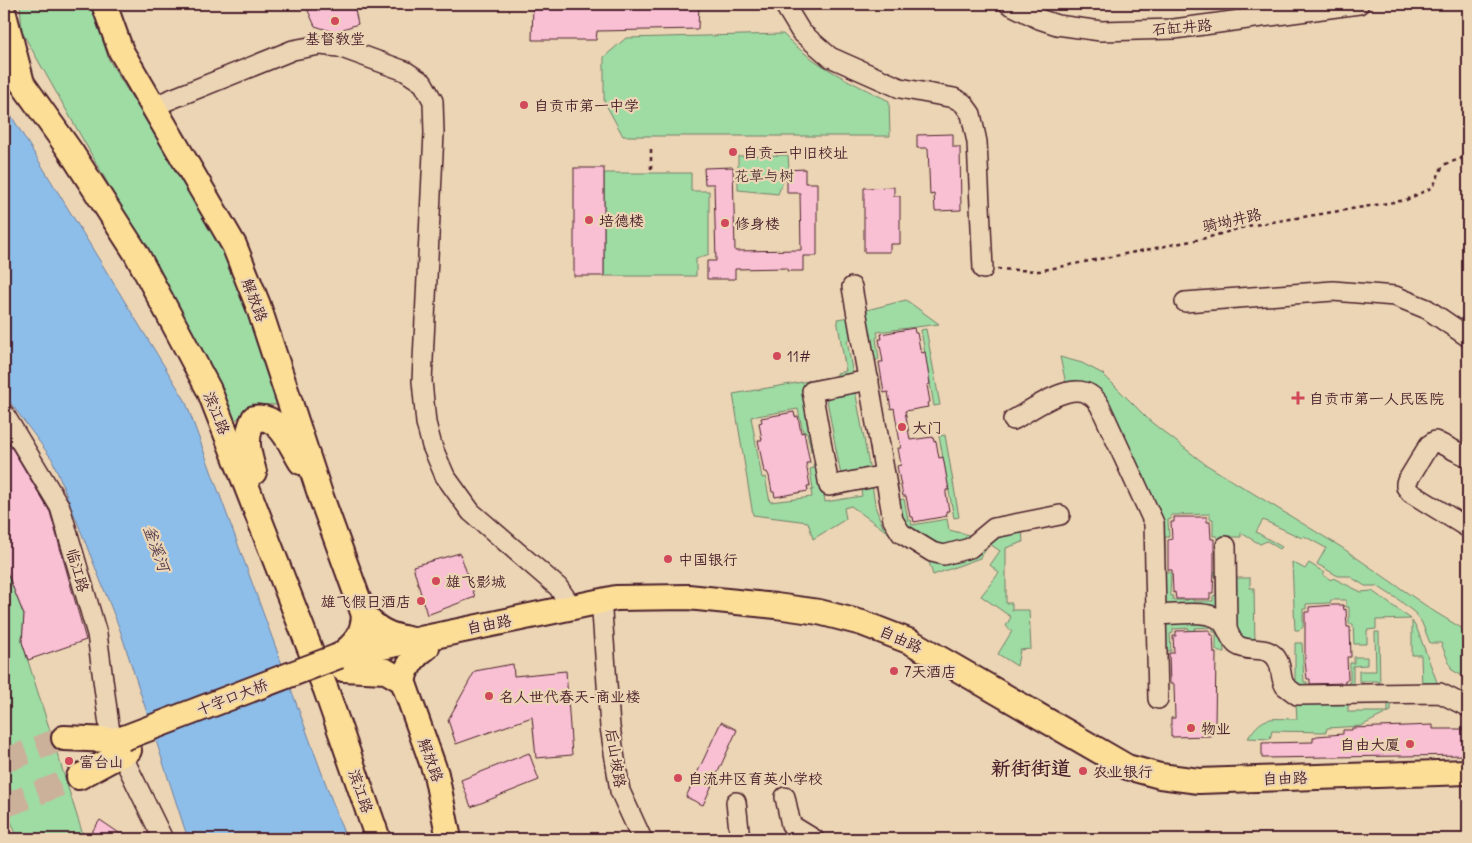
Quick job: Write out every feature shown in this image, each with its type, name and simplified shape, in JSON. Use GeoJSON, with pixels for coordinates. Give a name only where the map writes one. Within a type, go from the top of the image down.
{"type":"FeatureCollection","features":[{"type":"Feature","properties":{"kind":"main road","name":"解放路"},"geometry":{"type":"LineString","coordinates":[[104,4],[121,51],[234,245],[258,305],[320,494],[364,615]]}},
{"type":"Feature","properties":{"kind":"main road","name":"滨江路"},"geometry":{"type":"LineString","coordinates":[[4,14],[22,83],[71,152],[141,262],[209,390],[326,690],[378,839]]}},
{"type":"Feature","properties":{"kind":"main road"},"geometry":{"type":"LineString","coordinates":[[266,533],[262,498],[246,444],[248,431],[254,418],[263,417],[273,421],[284,434],[320,494]]}},
{"type":"Feature","properties":{"kind":"main road","name":"自由路"},"geometry":{"type":"LineString","coordinates":[[341,663],[616,598],[688,597],[820,612],[862,623],[911,642],[1127,767],[1160,776],[1199,780],[1468,772]]}},
{"type":"Feature","properties":{"kind":"main road","name":"自由路"},"geometry":{"type":"LineString","coordinates":[[420,643],[602,612],[654,606],[688,608],[818,623],[858,633],[906,654],[1122,777],[1158,787],[1197,791],[1468,784]]}},
{"type":"Feature","properties":{"kind":"main road"},"geometry":{"type":"LineString","coordinates":[[364,615],[381,631],[392,637],[420,643],[405,670],[403,681],[386,671],[341,663],[360,637],[364,627],[364,615]]}},
{"type":"Feature","properties":{"kind":"main road","name":"十字口大桥"},"geometry":{"type":"LineString","coordinates":[[121,745],[341,663]]}},
{"type":"Feature","properties":{"kind":"main road","name":"解放路"},"geometry":{"type":"LineString","coordinates":[[403,681],[436,774]]}},
{"type":"Feature","properties":{"kind":"main road"},"geometry":{"type":"LineString","coordinates":[[64,738],[121,745]]}},
{"type":"Feature","properties":{"kind":"main road"},"geometry":{"type":"LineString","coordinates":[[79,777],[121,745]]}},
{"type":"Feature","properties":{"kind":"main road"},"geometry":{"type":"LineString","coordinates":[[436,774],[449,839]]}},
{"type":"Feature","properties":{"kind":"main road"},"geometry":{"type":"LineString","coordinates":[[369,812],[387,839]]}},
{"type":"Feature","properties":{"kind":"street"},"geometry":{"type":"LineString","coordinates":[[784,4],[801,32],[830,57],[900,88],[954,98],[963,103],[971,114],[977,142],[983,269]]}},
{"type":"Feature","properties":{"kind":"street","name":"石缸井路"},"geometry":{"type":"LineString","coordinates":[[1009,4],[1039,19],[1058,25],[1101,31],[1174,29],[1359,4]]}},
{"type":"Feature","properties":{"kind":"street"},"geometry":{"type":"LineString","coordinates":[[154,106],[293,50],[320,45],[339,47],[389,65],[423,83],[433,101],[434,133],[422,381],[426,423],[432,446],[445,476],[471,512],[558,587],[572,607]]}},
{"type":"Feature","properties":{"kind":"street"},"geometry":{"type":"LineString","coordinates":[[852,287],[896,528],[901,533],[939,555],[953,554],[970,548],[994,528],[1060,516]]}},
{"type":"Feature","properties":{"kind":"street"},"geometry":{"type":"LineString","coordinates":[[1185,302],[1333,290],[1395,296],[1427,309],[1468,337]]}},
{"type":"Feature","properties":{"kind":"street"},"geometry":{"type":"LineString","coordinates":[[869,380],[812,390],[829,486],[886,475]]}},
{"type":"Feature","properties":{"kind":"street"},"geometry":{"type":"LineString","coordinates":[[1013,420],[1069,391],[1086,392],[1095,399],[1154,523],[1158,699]]}},
{"type":"Feature","properties":{"kind":"street","name":"临江路"},"geometry":{"type":"LineString","coordinates":[[4,414],[60,507],[98,643],[121,745],[163,839]]}},
{"type":"Feature","properties":{"kind":"street"},"geometry":{"type":"LineString","coordinates":[[1468,457],[1435,441],[1429,445],[1407,478],[1406,487],[1411,493],[1468,528]]}},
{"type":"Feature","properties":{"kind":"street"},"geometry":{"type":"LineString","coordinates":[[1226,546],[1227,629]]}},
{"type":"Feature","properties":{"kind":"street"},"geometry":{"type":"LineString","coordinates":[[1206,614],[1220,607],[1226,594]]}},
{"type":"Feature","properties":{"kind":"street","name":"后山坡路"},"geometry":{"type":"LineString","coordinates":[[602,612],[610,727],[620,791],[642,839]]}},
{"type":"Feature","properties":{"kind":"street"},"geometry":{"type":"LineString","coordinates":[[1157,615],[1206,614],[1218,618],[1227,629],[1231,639],[1240,646],[1263,649],[1274,656],[1279,663],[1285,686],[1297,695],[1440,693],[1468,707]]}},
{"type":"Feature","properties":{"kind":"street","name":"解放路"},"geometry":{"type":"LineString","coordinates":[[436,774],[460,839]]}},
{"type":"Feature","properties":{"kind":"street"},"geometry":{"type":"LineString","coordinates":[[785,797],[791,825],[814,839]]}},
{"type":"Feature","properties":{"kind":"street"},"geometry":{"type":"LineString","coordinates":[[736,802],[740,839]]}},
{"type":"Feature","properties":{"kind":"path"},"geometry":{"type":"LineString","coordinates":[[651,149],[651,173]]}},
{"type":"Feature","properties":{"kind":"path","name":"骑坳井路"},"geometry":{"type":"LineString","coordinates":[[983,269],[1039,271],[1206,238],[1248,226],[1406,200],[1433,187],[1443,165],[1468,156]]}},
{"type":"Feature","properties":{"kind":"green space"},"geometry":{"type":"Polygon","coordinates":[[[20,4],[91,4],[109,60],[234,265],[277,405],[252,404],[234,422],[213,369],[22,32],[20,4]]]}},
{"type":"Feature","properties":{"kind":"green space"},"geometry":{"type":"Polygon","coordinates":[[[783,34],[820,64],[889,101],[890,136],[623,136],[604,101],[604,57],[626,38],[783,34]]]}},
{"type":"Feature","properties":{"kind":"green space","name":"花草与树"},"geometry":{"type":"Polygon","coordinates":[[[788,155],[789,169],[783,171],[783,181],[778,194],[738,190],[738,156],[788,155]]]}},
{"type":"Feature","properties":{"kind":"green space"},"geometry":{"type":"Polygon","coordinates":[[[604,173],[691,173],[691,191],[709,191],[709,254],[696,259],[696,276],[604,276],[604,173]]]}},
{"type":"Feature","properties":{"kind":"green space"},"geometry":{"type":"Polygon","coordinates":[[[906,300],[939,324],[877,332],[879,359],[869,364],[863,311],[906,300]]]}},
{"type":"Feature","properties":{"kind":"green space"},"geometry":{"type":"Polygon","coordinates":[[[849,317],[857,338],[847,340],[853,376],[806,388],[817,450],[811,451],[807,432],[803,432],[798,409],[751,417],[762,478],[765,477],[770,502],[812,497],[810,469],[814,468],[813,464],[820,463],[825,502],[862,496],[860,484],[872,485],[876,509],[883,527],[891,526],[937,559],[985,539],[1022,530],[1023,542],[1006,548],[1006,603],[1012,603],[1012,610],[1029,610],[1031,649],[1020,650],[1017,666],[998,654],[1012,631],[1006,626],[1011,617],[981,596],[999,573],[990,565],[1000,551],[990,544],[980,558],[933,575],[929,562],[851,506],[844,508],[846,519],[813,539],[808,522],[753,515],[733,394],[837,376],[837,373],[846,371],[837,319],[849,317]]]}},
{"type":"Feature","properties":{"kind":"green space"},"geometry":{"type":"Polygon","coordinates":[[[926,329],[940,405],[934,406],[921,330],[926,329]]]}},
{"type":"Feature","properties":{"kind":"green space"},"geometry":{"type":"Polygon","coordinates":[[[1060,357],[1082,363],[1103,374],[1151,422],[1205,464],[1341,547],[1435,612],[1468,632],[1468,679],[1452,670],[1441,643],[1430,643],[1416,614],[1377,586],[1365,586],[1349,576],[1338,576],[1317,564],[1326,548],[1304,536],[1302,538],[1263,520],[1256,532],[1282,547],[1280,549],[1267,541],[1260,544],[1241,533],[1241,537],[1222,537],[1222,556],[1217,556],[1217,536],[1213,536],[1213,519],[1210,519],[1210,514],[1171,515],[1171,519],[1168,520],[1169,537],[1165,537],[1165,557],[1159,557],[1103,404],[1067,388],[1060,357]]]}},
{"type":"Feature","properties":{"kind":"green space"},"geometry":{"type":"Polygon","coordinates":[[[855,390],[870,471],[841,476],[826,395],[855,390]]]}},
{"type":"Feature","properties":{"kind":"green space"},"geometry":{"type":"Polygon","coordinates":[[[945,435],[959,517],[954,518],[939,436],[945,435]]]}},
{"type":"Feature","properties":{"kind":"green space"},"geometry":{"type":"Polygon","coordinates":[[[904,499],[908,520],[911,520],[912,525],[947,519],[949,530],[973,536],[952,551],[907,532],[894,501],[904,499]]]}},
{"type":"Feature","properties":{"kind":"green space"},"geometry":{"type":"Polygon","coordinates":[[[1292,562],[1305,569],[1309,563],[1325,573],[1323,575],[1331,580],[1333,578],[1361,592],[1372,591],[1411,619],[1376,620],[1376,629],[1367,630],[1367,644],[1354,644],[1353,624],[1349,624],[1349,607],[1346,607],[1346,600],[1331,600],[1330,603],[1306,604],[1306,609],[1303,609],[1303,627],[1300,630],[1295,630],[1292,562]]]}},
{"type":"Feature","properties":{"kind":"green space"},"geometry":{"type":"Polygon","coordinates":[[[4,565],[24,615],[22,642],[83,835],[80,839],[18,839],[4,804],[4,565]]]}},
{"type":"Feature","properties":{"kind":"green space"},"geometry":{"type":"Polygon","coordinates":[[[1159,570],[1171,573],[1170,595],[1173,596],[1173,600],[1188,600],[1192,585],[1193,601],[1213,601],[1213,596],[1216,595],[1216,575],[1208,575],[1208,572],[1217,572],[1219,603],[1211,609],[1169,607],[1162,600],[1159,570]]]}},
{"type":"Feature","properties":{"kind":"green space"},"geometry":{"type":"Polygon","coordinates":[[[1230,578],[1250,578],[1250,588],[1254,588],[1255,645],[1237,640],[1230,578]]]}},
{"type":"Feature","properties":{"kind":"green space"},"geometry":{"type":"Polygon","coordinates":[[[1205,618],[1223,630],[1224,652],[1216,650],[1216,632],[1213,632],[1213,627],[1195,628],[1194,631],[1189,632],[1189,628],[1173,629],[1173,633],[1170,634],[1171,651],[1167,651],[1167,671],[1161,671],[1165,626],[1170,622],[1205,618]]]}},
{"type":"Feature","properties":{"kind":"green space"},"geometry":{"type":"Polygon","coordinates":[[[1412,621],[1417,629],[1440,690],[1422,690],[1421,655],[1412,655],[1412,621]]]}},
{"type":"Feature","properties":{"kind":"green space"},"geometry":{"type":"Polygon","coordinates":[[[1375,632],[1379,632],[1380,691],[1378,681],[1359,681],[1359,671],[1376,671],[1375,632]]]}},
{"type":"Feature","properties":{"kind":"green space"},"geometry":{"type":"Polygon","coordinates":[[[1295,643],[1302,643],[1304,682],[1307,682],[1307,689],[1328,689],[1328,673],[1331,688],[1347,687],[1350,682],[1350,663],[1354,663],[1354,657],[1367,657],[1367,665],[1353,666],[1353,691],[1295,690],[1295,643]]]}},
{"type":"Feature","properties":{"kind":"green space"},"geometry":{"type":"Polygon","coordinates":[[[1388,698],[1391,703],[1391,711],[1361,726],[1327,728],[1326,732],[1272,731],[1270,739],[1248,738],[1263,721],[1297,719],[1296,704],[1348,703],[1348,712],[1388,712],[1388,698]]]}},
{"type":"Feature","properties":{"kind":"water","name":"釜溪河"},"geometry":{"type":"Polygon","coordinates":[[[4,104],[185,400],[346,839],[188,839],[119,627],[52,459],[4,394],[4,104]]]}},
{"type":"Feature","properties":{"kind":"building","name":"基督教堂"},"geometry":{"type":"Polygon","coordinates":[[[305,4],[345,4],[355,10],[358,24],[334,32],[315,26],[305,4]]]}},
{"type":"Feature","properties":{"kind":"building"},"geometry":{"type":"Polygon","coordinates":[[[533,4],[699,4],[698,29],[597,31],[596,40],[532,40],[533,4]]]}},
{"type":"Feature","properties":{"kind":"building"},"geometry":{"type":"Polygon","coordinates":[[[953,134],[953,147],[960,147],[961,210],[935,211],[934,194],[930,195],[928,148],[917,148],[917,135],[953,134]]]}},
{"type":"Feature","properties":{"kind":"building"},"geometry":{"type":"Polygon","coordinates":[[[733,167],[735,251],[801,250],[800,193],[787,193],[787,170],[805,169],[805,183],[817,183],[817,256],[803,256],[803,271],[787,271],[787,268],[735,269],[735,279],[707,279],[707,261],[716,261],[714,184],[705,184],[704,168],[733,167]]]}},
{"type":"Feature","properties":{"kind":"building","name":"培德楼"},"geometry":{"type":"Polygon","coordinates":[[[574,168],[604,168],[604,276],[574,276],[574,168]]]}},
{"type":"Feature","properties":{"kind":"building"},"geometry":{"type":"Polygon","coordinates":[[[894,187],[894,196],[900,196],[900,244],[890,244],[890,252],[864,252],[864,188],[894,187]]]}},
{"type":"Feature","properties":{"kind":"building"},"geometry":{"type":"Polygon","coordinates":[[[914,328],[915,333],[917,333],[920,349],[922,353],[925,352],[930,384],[927,385],[930,402],[927,403],[928,407],[905,411],[910,440],[933,437],[934,442],[936,441],[939,458],[943,457],[949,490],[946,490],[946,494],[949,511],[946,511],[947,516],[914,522],[913,517],[910,517],[906,496],[903,496],[897,466],[901,465],[898,448],[901,448],[894,408],[891,409],[888,392],[884,393],[879,362],[883,362],[879,339],[882,339],[881,334],[914,328]]]}},
{"type":"Feature","properties":{"kind":"building"},"geometry":{"type":"Polygon","coordinates":[[[794,412],[795,417],[798,416],[801,433],[804,432],[810,463],[806,463],[810,486],[807,486],[808,491],[775,497],[774,492],[772,492],[769,476],[767,472],[764,472],[758,440],[762,440],[759,423],[762,422],[761,418],[794,412]]]}},
{"type":"Feature","properties":{"kind":"building"},"geometry":{"type":"Polygon","coordinates":[[[4,435],[50,512],[86,640],[28,660],[22,642],[24,615],[4,565],[4,435]]]}},
{"type":"Feature","properties":{"kind":"building"},"geometry":{"type":"Polygon","coordinates":[[[1174,517],[1207,517],[1207,522],[1210,522],[1211,539],[1214,539],[1214,569],[1213,593],[1210,593],[1210,599],[1176,599],[1175,592],[1173,593],[1172,570],[1168,570],[1168,540],[1172,539],[1171,522],[1174,522],[1174,517]]]}},
{"type":"Feature","properties":{"kind":"building"},"geometry":{"type":"Polygon","coordinates":[[[460,553],[475,597],[427,615],[413,566],[460,553]]]}},
{"type":"Feature","properties":{"kind":"building"},"geometry":{"type":"Polygon","coordinates":[[[1343,605],[1344,610],[1346,609],[1347,627],[1350,627],[1351,657],[1347,657],[1348,680],[1345,680],[1345,683],[1310,684],[1310,679],[1307,679],[1305,661],[1305,612],[1309,612],[1309,607],[1343,605]]]}},
{"type":"Feature","properties":{"kind":"building"},"geometry":{"type":"Polygon","coordinates":[[[1210,630],[1210,635],[1213,635],[1214,653],[1216,653],[1215,725],[1211,725],[1211,736],[1171,737],[1171,718],[1175,718],[1174,684],[1170,684],[1169,653],[1174,653],[1173,636],[1176,636],[1176,631],[1210,630]]]}},
{"type":"Feature","properties":{"kind":"building"},"geometry":{"type":"Polygon","coordinates":[[[513,664],[514,676],[566,671],[572,755],[536,758],[532,717],[456,744],[448,720],[475,671],[513,664]]]}},
{"type":"Feature","properties":{"kind":"building"},"geometry":{"type":"Polygon","coordinates":[[[721,722],[737,730],[703,805],[686,797],[721,722]]]}},
{"type":"Feature","properties":{"kind":"building","name":"自由大厦"},"geometry":{"type":"Polygon","coordinates":[[[1433,725],[1433,729],[1468,729],[1468,755],[1262,758],[1262,743],[1313,742],[1313,738],[1317,736],[1343,734],[1343,730],[1352,730],[1352,728],[1433,725]]]}},
{"type":"Feature","properties":{"kind":"building"},"geometry":{"type":"Polygon","coordinates":[[[529,753],[539,780],[471,807],[461,780],[529,753]]]}},
{"type":"Feature","properties":{"kind":"building"},"geometry":{"type":"Polygon","coordinates":[[[100,820],[128,839],[87,839],[100,820]]]}},
{"type":"Feature","properties":{"kind":"tunnel"},"geometry":{"type":"LineString","coordinates":[[4,761],[64,738]]}},
{"type":"Feature","properties":{"kind":"tunnel"},"geometry":{"type":"LineString","coordinates":[[4,806],[79,777]]}},
{"type":"Feature","properties":{"kind":"place","name":"基督教堂"},"geometry":{"type":"Point","coordinates":[335,21]}},
{"type":"Feature","properties":{"kind":"place","name":"自贡市第一中学"},"geometry":{"type":"Point","coordinates":[524,105]}},
{"type":"Feature","properties":{"kind":"place","name":"自贡一中旧校址"},"geometry":{"type":"Point","coordinates":[733,152]}},
{"type":"Feature","properties":{"kind":"place","name":"培德楼"},"geometry":{"type":"Point","coordinates":[589,220]}},
{"type":"Feature","properties":{"kind":"place","name":"修身楼"},"geometry":{"type":"Point","coordinates":[725,223]}},
{"type":"Feature","properties":{"kind":"place","name":"11#"},"geometry":{"type":"Point","coordinates":[777,356]}},
{"type":"Feature","properties":{"kind":"place","name":"自贡市第一人民医院"},"geometry":{"type":"Point","coordinates":[1298,398]}},
{"type":"Feature","properties":{"kind":"place","name":"大门"},"geometry":{"type":"Point","coordinates":[902,427]}},
{"type":"Feature","properties":{"kind":"place","name":"中国银行"},"geometry":{"type":"Point","coordinates":[668,559]}},
{"type":"Feature","properties":{"kind":"place","name":"雄飞影城"},"geometry":{"type":"Point","coordinates":[436,581]}},
{"type":"Feature","properties":{"kind":"place","name":"雄飞假日酒店"},"geometry":{"type":"Point","coordinates":[421,601]}},
{"type":"Feature","properties":{"kind":"place","name":"7天酒店"},"geometry":{"type":"Point","coordinates":[894,671]}},
{"type":"Feature","properties":{"kind":"place","name":"名人世代春天-商业楼"},"geometry":{"type":"Point","coordinates":[489,696]}},
{"type":"Feature","properties":{"kind":"place","name":"物业"},"geometry":{"type":"Point","coordinates":[1191,728]}},
{"type":"Feature","properties":{"kind":"place","name":"自由大厦"},"geometry":{"type":"Point","coordinates":[1410,744]}},
{"type":"Feature","properties":{"kind":"place","name":"富台山"},"geometry":{"type":"Point","coordinates":[69,761]}},
{"type":"Feature","properties":{"kind":"place","name":"农业银行"},"geometry":{"type":"Point","coordinates":[1083,771]}},
{"type":"Feature","properties":{"kind":"place","name":"自流井区育英小学校"},"geometry":{"type":"Point","coordinates":[678,778]}},
{"type":"Feature","properties":{"kind":"district","name":"新街街道"},"geometry":{"type":"Point","coordinates":[1031,767]}}]}
